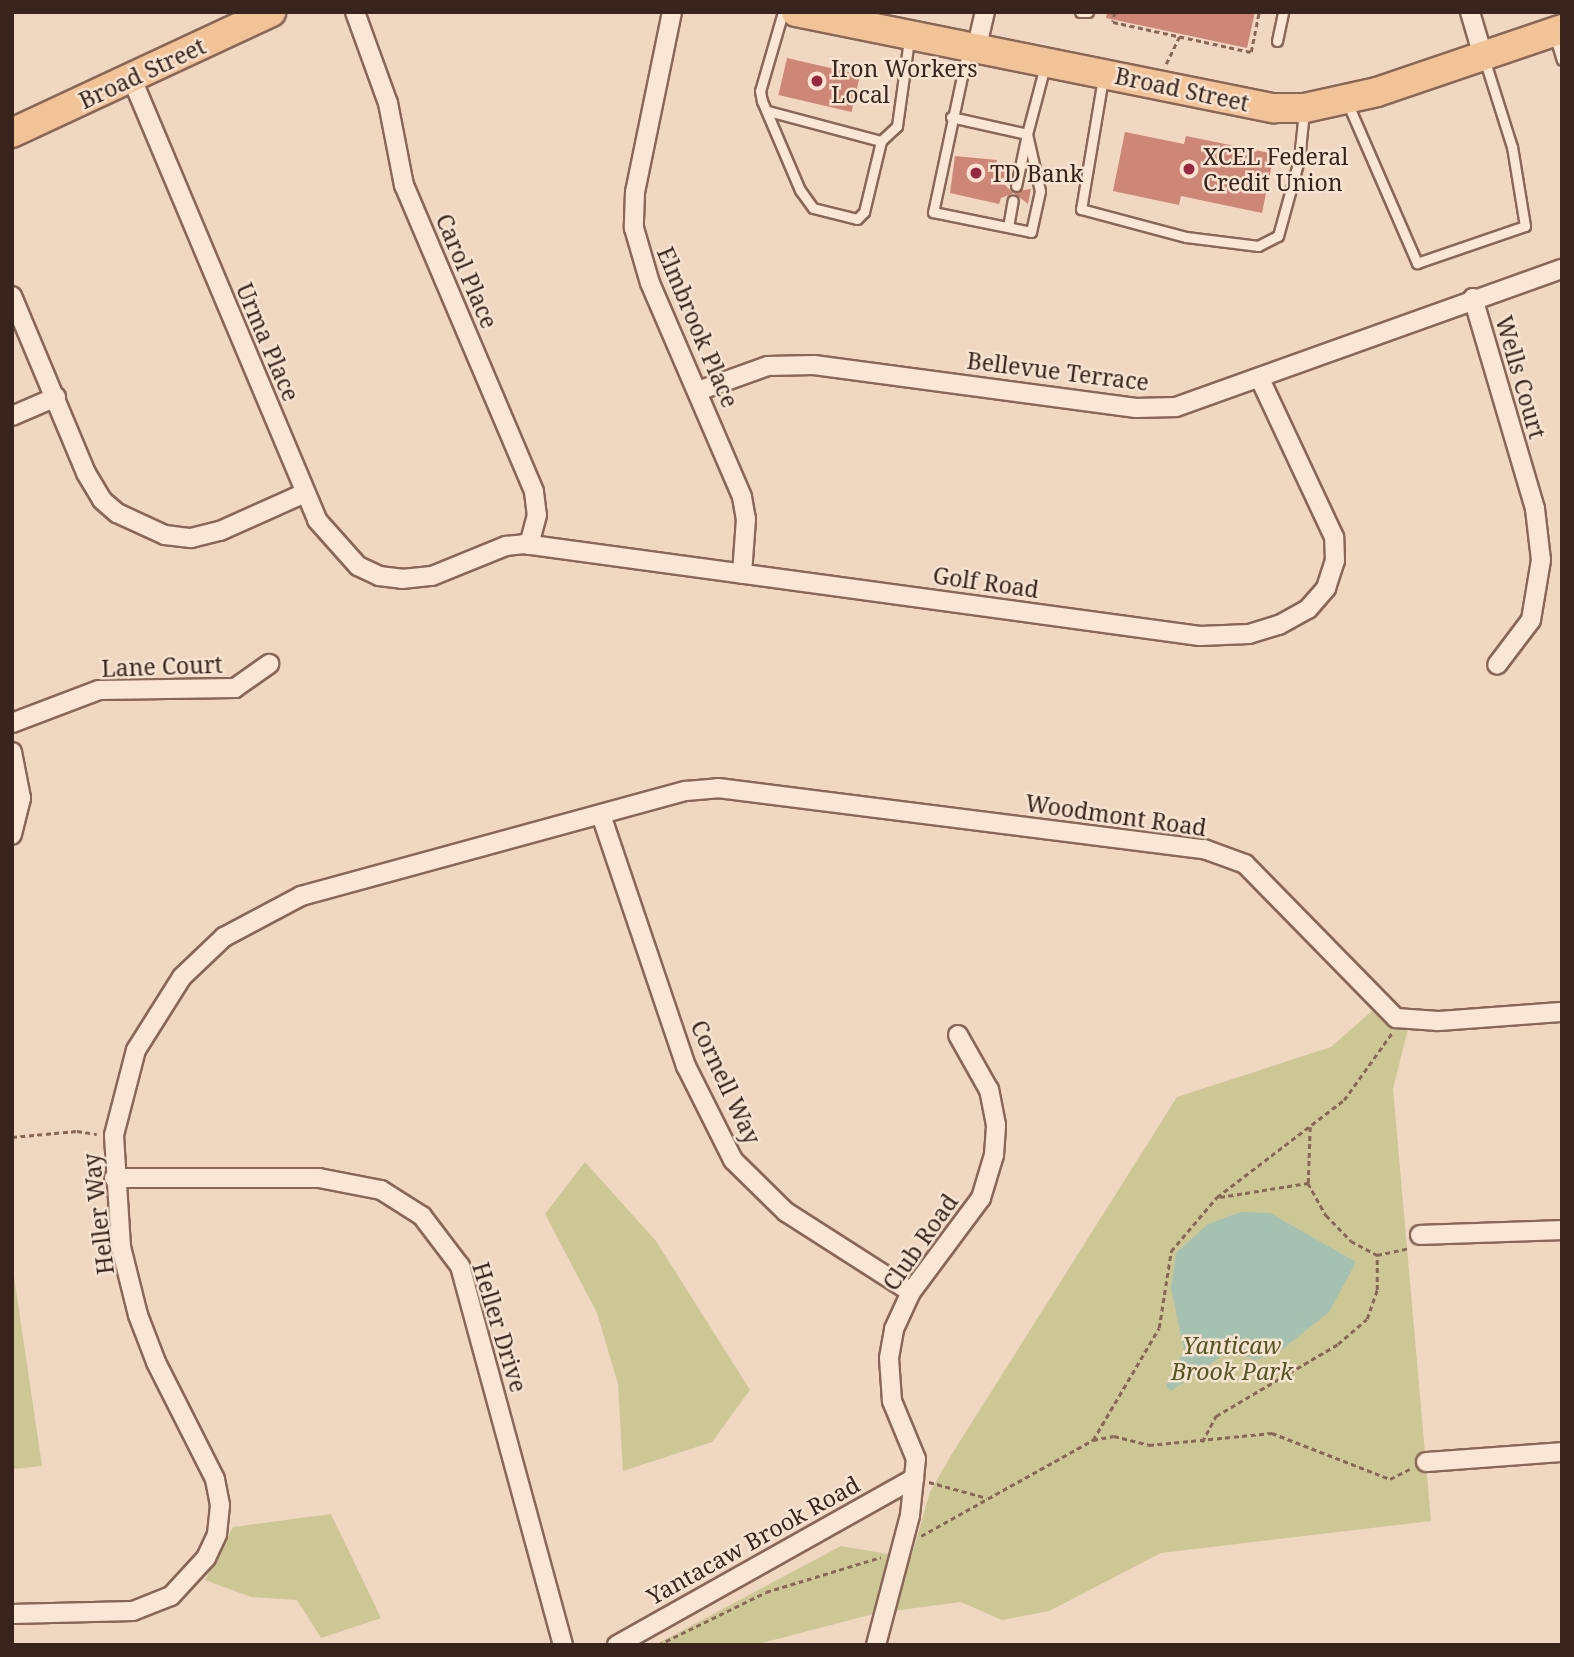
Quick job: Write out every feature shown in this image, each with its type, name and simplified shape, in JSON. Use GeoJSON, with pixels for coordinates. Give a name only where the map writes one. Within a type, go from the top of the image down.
{"type":"FeatureCollection","features":[{"type":"Feature","properties":{"kind":"main road","name":"Broad Street"},"geometry":{"type":"LineString","coordinates":[[12,133],[271,12]]}},
{"type":"Feature","properties":{"kind":"main road","name":"Broad Street"},"geometry":{"type":"LineString","coordinates":[[796,12],[840,16],[896,27],[1274,108],[1305,108],[1346,100],[1558,31]]}},
{"type":"Feature","properties":{"kind":"street","name":"Carol Place"},"geometry":{"type":"LineString","coordinates":[[355,12],[388,103],[404,185],[534,492],[537,515],[529,545]]}},
{"type":"Feature","properties":{"kind":"street","name":"Elmbrook Place"},"geometry":{"type":"LineString","coordinates":[[672,12],[635,192],[634,228],[650,283],[742,497],[746,519],[742,574]]}},
{"type":"Feature","properties":{"kind":"street"},"geometry":{"type":"LineString","coordinates":[[973,45],[985,12]]}},
{"type":"Feature","properties":{"kind":"street"},"geometry":{"type":"LineString","coordinates":[[1470,12],[1483,56]]}},
{"type":"Feature","properties":{"kind":"street","name":"Urma Place"},"geometry":{"type":"LineString","coordinates":[[132,79],[317,520],[358,566],[379,576],[406,579]]}},
{"type":"Feature","properties":{"kind":"street","name":"Bellevue Terrace"},"geometry":{"type":"LineString","coordinates":[[698,391],[768,366],[814,365],[1136,408],[1176,407],[1260,379],[1473,298],[1562,270]]}},
{"type":"Feature","properties":{"kind":"street"},"geometry":{"type":"LineString","coordinates":[[12,296],[102,500],[117,513],[165,535],[191,538],[220,531],[305,493]]}},
{"type":"Feature","properties":{"kind":"street","name":"Wells Court"},"geometry":{"type":"LineString","coordinates":[[1473,298],[1535,509],[1541,560],[1531,620],[1497,665]]}},
{"type":"Feature","properties":{"kind":"street","name":"Golf Road"},"geometry":{"type":"LineString","coordinates":[[406,579],[432,576],[506,546],[529,545],[1200,636],[1233,636],[1279,625],[1308,609],[1326,588],[1335,547],[1260,379]]}},
{"type":"Feature","properties":{"kind":"street"},"geometry":{"type":"LineString","coordinates":[[12,416],[56,397]]}},
{"type":"Feature","properties":{"kind":"street","name":"Lane Court"},"geometry":{"type":"LineString","coordinates":[[12,723],[99,690],[235,688],[269,664]]}},
{"type":"Feature","properties":{"kind":"street"},"geometry":{"type":"LineString","coordinates":[[12,752],[21,799],[12,835]]}},
{"type":"Feature","properties":{"kind":"street","name":"Woodmont Road"},"geometry":{"type":"LineString","coordinates":[[601,815],[686,791],[718,788],[1204,849],[1245,864],[1401,1020]]}},
{"type":"Feature","properties":{"kind":"street","name":"Heller Way"},"geometry":{"type":"LineString","coordinates":[[12,1614],[133,1611],[171,1596],[206,1558],[217,1534],[220,1505],[215,1479],[156,1362],[138,1315],[121,1247],[114,1178],[114,1137],[125,1077],[153,1016],[202,956],[248,920],[301,896],[601,815]]}},
{"type":"Feature","properties":{"kind":"street","name":"Cornell Way"},"geometry":{"type":"LineString","coordinates":[[601,815],[686,1066],[733,1160],[786,1212],[911,1292]]}},
{"type":"Feature","properties":{"kind":"street"},"geometry":{"type":"LineString","coordinates":[[1401,1020],[1562,1012]]}},
{"type":"Feature","properties":{"kind":"street","name":"Club Road"},"geometry":{"type":"LineString","coordinates":[[876,1645],[902,1547],[916,1459],[892,1401],[889,1358],[894,1329],[911,1292],[981,1198],[994,1155],[996,1125],[989,1090],[958,1035]]}},
{"type":"Feature","properties":{"kind":"street","name":"Heller Drive"},"geometry":{"type":"LineString","coordinates":[[114,1178],[319,1178],[381,1190],[422,1216],[460,1266],[563,1645]]}},
{"type":"Feature","properties":{"kind":"street"},"geometry":{"type":"LineString","coordinates":[[1420,1236],[1562,1230]]}},
{"type":"Feature","properties":{"kind":"street"},"geometry":{"type":"LineString","coordinates":[[1426,1462],[1562,1452]]}},
{"type":"Feature","properties":{"kind":"street","name":"Yantacaw Brook Road"},"geometry":{"type":"LineString","coordinates":[[617,1645],[914,1478]]}},
{"type":"Feature","properties":{"kind":"lane"},"geometry":{"type":"LineString","coordinates":[[783,12],[760,91],[800,190],[813,208],[857,219],[864,212],[881,141],[897,127],[896,27]]}},
{"type":"Feature","properties":{"kind":"lane"},"geometry":{"type":"LineString","coordinates":[[1080,12],[1088,12]]}},
{"type":"Feature","properties":{"kind":"lane"},"geometry":{"type":"LineString","coordinates":[[1277,41],[1283,12]]}},
{"type":"Feature","properties":{"kind":"lane"},"geometry":{"type":"LineString","coordinates":[[1558,31],[1562,60]]}},
{"type":"Feature","properties":{"kind":"lane"},"geometry":{"type":"LineString","coordinates":[[973,45],[951,117],[933,212],[1031,232],[1040,191],[1027,134]]}},
{"type":"Feature","properties":{"kind":"lane"},"geometry":{"type":"LineString","coordinates":[[1346,100],[1418,263],[1525,226],[1512,147],[1483,56]]}},
{"type":"Feature","properties":{"kind":"lane"},"geometry":{"type":"LineString","coordinates":[[1016,186],[1046,61]]}},
{"type":"Feature","properties":{"kind":"lane"},"geometry":{"type":"LineString","coordinates":[[1104,73],[1081,209],[1185,236],[1258,246],[1278,236],[1299,160],[1305,108]]}},
{"type":"Feature","properties":{"kind":"lane"},"geometry":{"type":"LineString","coordinates":[[768,111],[881,141]]}},
{"type":"Feature","properties":{"kind":"lane"},"geometry":{"type":"LineString","coordinates":[[951,117],[1027,134]]}},
{"type":"Feature","properties":{"kind":"lane"},"geometry":{"type":"LineString","coordinates":[[1007,227],[1013,200]]}},
{"type":"Feature","properties":{"kind":"path"},"geometry":{"type":"LineString","coordinates":[[1115,12],[1113,22],[1251,52],[1259,12]]}},
{"type":"Feature","properties":{"kind":"path"},"geometry":{"type":"LineString","coordinates":[[1165,67],[1180,37]]}},
{"type":"Feature","properties":{"kind":"path"},"geometry":{"type":"LineString","coordinates":[[1093,1440],[1159,1328],[1171,1251],[1217,1197],[1344,1100],[1401,1020]]}},
{"type":"Feature","properties":{"kind":"path"},"geometry":{"type":"LineString","coordinates":[[1311,1126],[1308,1183],[1326,1215],[1351,1241],[1377,1255],[1398,1253],[1415,1245],[1420,1236]]}},
{"type":"Feature","properties":{"kind":"path"},"geometry":{"type":"LineString","coordinates":[[12,1137],[77,1131],[114,1137]]}},
{"type":"Feature","properties":{"kind":"path"},"geometry":{"type":"LineString","coordinates":[[1217,1197],[1308,1183]]}},
{"type":"Feature","properties":{"kind":"path"},"geometry":{"type":"LineString","coordinates":[[1202,1442],[1216,1416],[1338,1344],[1367,1319],[1377,1290],[1377,1255]]}},
{"type":"Feature","properties":{"kind":"path"},"geometry":{"type":"LineString","coordinates":[[658,1645],[766,1592],[884,1556],[1093,1440],[1127,1436],[1149,1445],[1202,1442],[1272,1433],[1390,1479],[1426,1462]]}},
{"type":"Feature","properties":{"kind":"path"},"geometry":{"type":"LineString","coordinates":[[914,1478],[987,1498]]}},
{"type":"Feature","properties":{"kind":"green space","name":"Yanticaw Brook Park"},"geometry":{"type":"Polygon","coordinates":[[[1381,1003],[1412,1013],[1393,1089],[1431,1521],[1161,1553],[1049,1611],[1002,1620],[961,1602],[877,1613],[754,1645],[655,1645],[841,1546],[911,1558],[930,1492],[950,1457],[1177,1097],[1331,1047],[1381,1003]]]}},
{"type":"Feature","properties":{"kind":"green space"},"geometry":{"type":"Polygon","coordinates":[[[585,1162],[656,1241],[750,1390],[712,1442],[623,1471],[618,1384],[597,1313],[545,1214],[585,1162]]]}},
{"type":"Feature","properties":{"kind":"green space"},"geometry":{"type":"Polygon","coordinates":[[[12,1263],[42,1466],[12,1469],[12,1263]]]}},
{"type":"Feature","properties":{"kind":"green space"},"geometry":{"type":"Polygon","coordinates":[[[331,1514],[381,1618],[321,1638],[297,1600],[251,1597],[205,1580],[233,1527],[331,1514]]]}},
{"type":"Feature","properties":{"kind":"shaded area"},"geometry":{"type":"Polygon","coordinates":[[[1241,1212],[1270,1213],[1356,1262],[1329,1312],[1279,1352],[1255,1360],[1234,1352],[1225,1354],[1171,1391],[1166,1386],[1184,1350],[1171,1288],[1176,1253],[1208,1224],[1241,1212]]]}},
{"type":"Feature","properties":{"kind":"building"},"geometry":{"type":"Polygon","coordinates":[[[1107,12],[1255,12],[1247,48],[1106,18],[1107,12]]]}},
{"type":"Feature","properties":{"kind":"building"},"geometry":{"type":"Polygon","coordinates":[[[787,58],[860,75],[852,112],[778,95],[787,58]]]}},
{"type":"Feature","properties":{"kind":"building"},"geometry":{"type":"Polygon","coordinates":[[[1125,132],[1184,144],[1186,136],[1274,154],[1262,213],[1181,196],[1179,205],[1113,191],[1125,132]]]}},
{"type":"Feature","properties":{"kind":"building"},"geometry":{"type":"Polygon","coordinates":[[[955,156],[997,160],[996,165],[1006,168],[1003,183],[1012,192],[1031,189],[1028,204],[1014,193],[1001,198],[999,204],[950,193],[955,156]]]}},
{"type":"Feature","properties":{"kind":"place","name":"Iron Workers Local"},"geometry":{"type":"Point","coordinates":[817,81]}},
{"type":"Feature","properties":{"kind":"place","name":"XCEL Federal Credit Union"},"geometry":{"type":"Point","coordinates":[1189,169]}},
{"type":"Feature","properties":{"kind":"place","name":"TD Bank"},"geometry":{"type":"Point","coordinates":[976,173]}}]}
